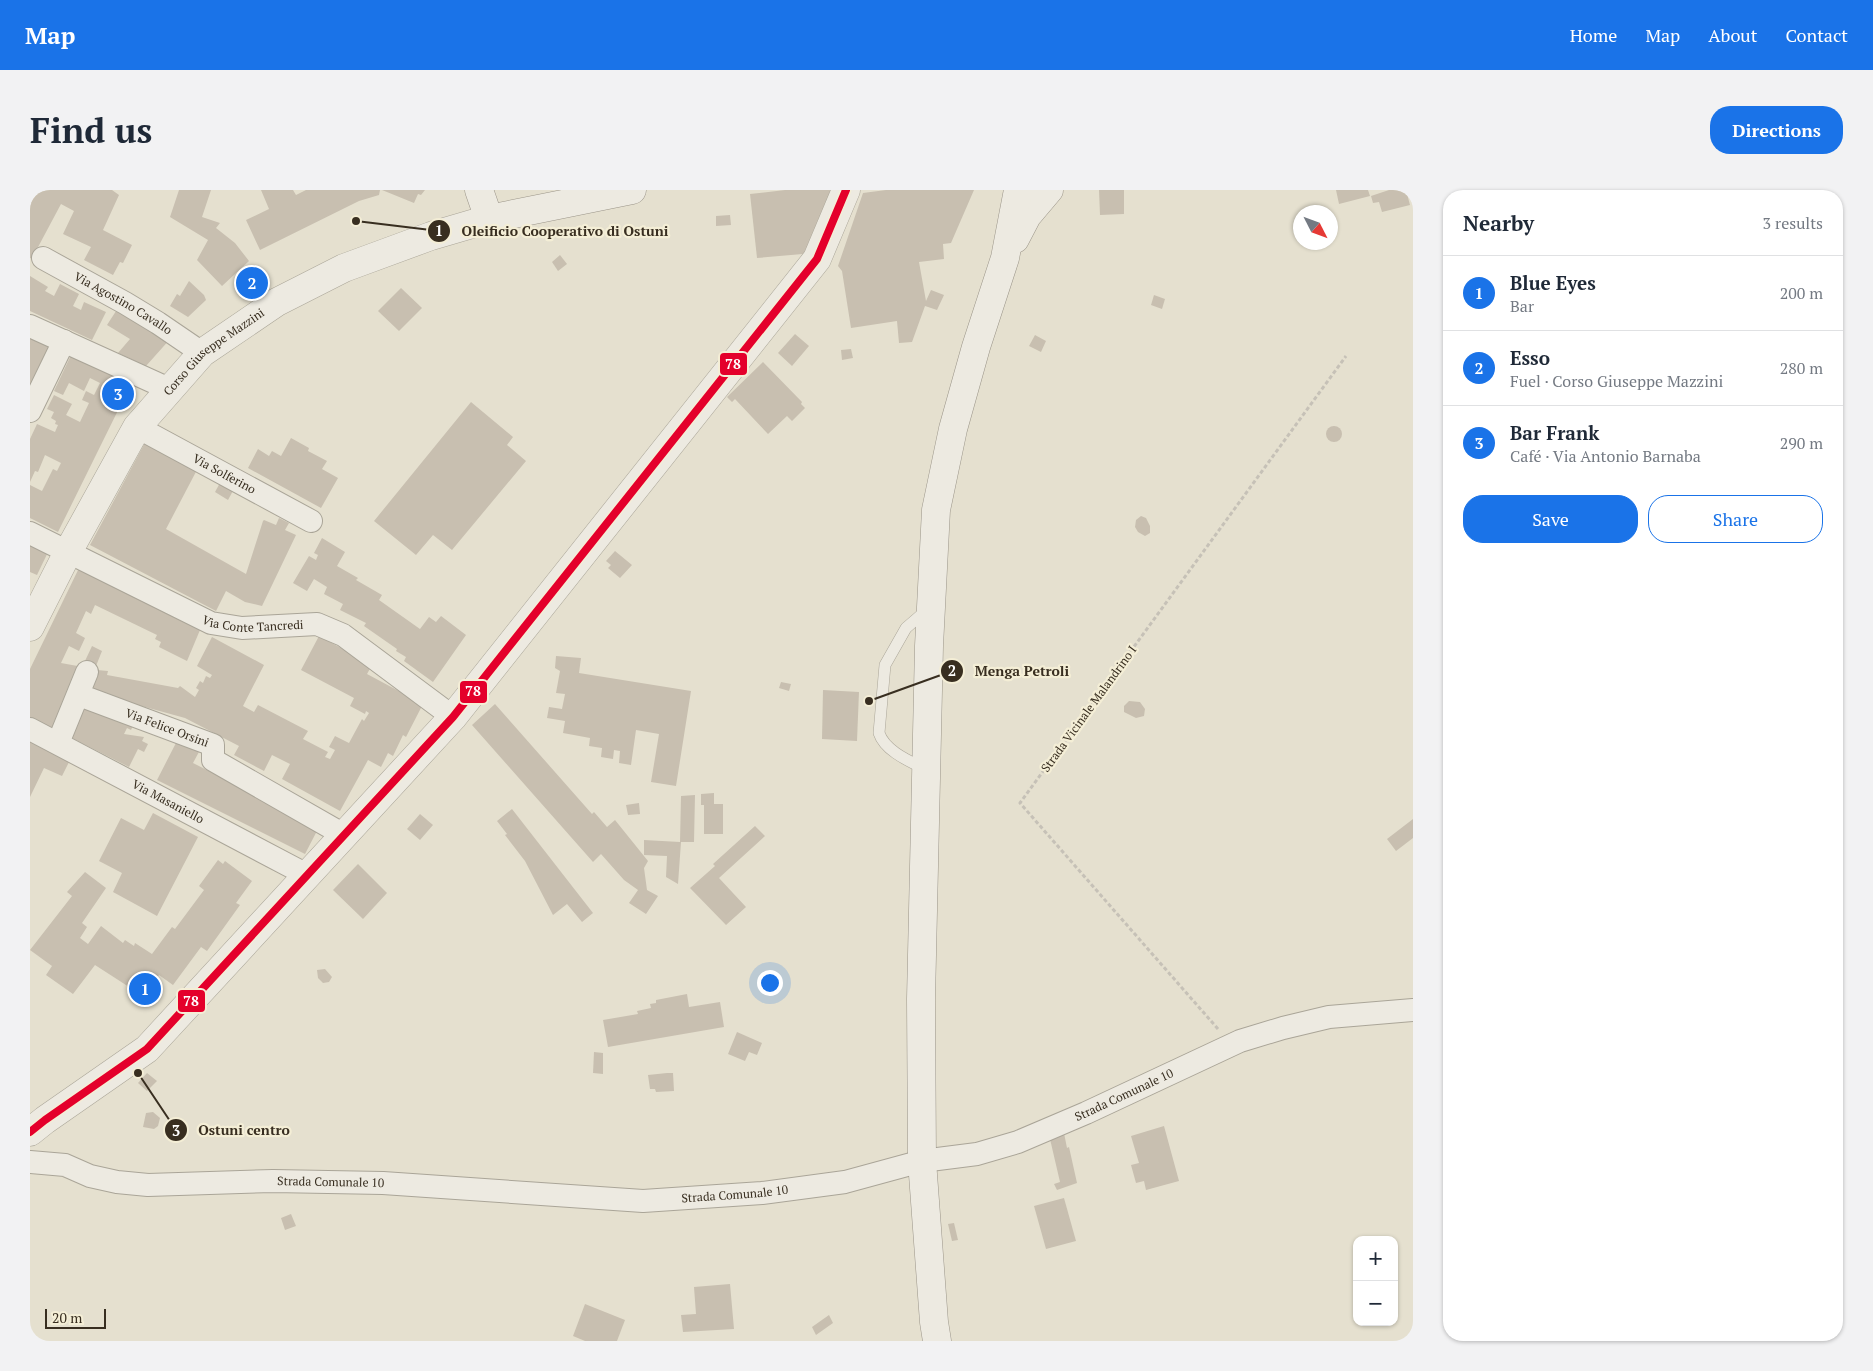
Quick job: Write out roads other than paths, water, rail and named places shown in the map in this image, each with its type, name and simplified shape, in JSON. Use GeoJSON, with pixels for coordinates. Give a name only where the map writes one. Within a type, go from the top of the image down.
{"type":"FeatureCollection","features":[{"type":"Feature","properties":{"kind":"street"},"geometry":{"type":"LineString","coordinates":[[480,190],[489,219]]}},
{"type":"Feature","properties":{"kind":"street","name":"Corso Giuseppe Mazzini"},"geometry":{"type":"LineString","coordinates":[[30,627],[68,552],[137,428],[202,353],[277,302],[344,268],[431,236],[489,219],[632,190]]}},
{"type":"Feature","properties":{"kind":"street"},"geometry":{"type":"LineString","coordinates":[[30,1132],[147,1049],[453,717],[817,259],[846,190]]}},
{"type":"Feature","properties":{"kind":"street"},"geometry":{"type":"LineString","coordinates":[[936,1341],[922,1161],[921,999],[931,607],[936,510],[953,429],[976,347],[1005,258],[1018,190]]}},
{"type":"Feature","properties":{"kind":"street"},"geometry":{"type":"LineString","coordinates":[[1040,190],[1048,190]]}},
{"type":"Feature","properties":{"kind":"street"},"geometry":{"type":"LineString","coordinates":[[1005,258],[1027,216],[1048,190]]}},
{"type":"Feature","properties":{"kind":"street","name":"Via Agostino Cavallo"},"geometry":{"type":"LineString","coordinates":[[43,258],[125,303],[202,353]]}},
{"type":"Feature","properties":{"kind":"street"},"geometry":{"type":"LineString","coordinates":[[30,326],[170,390]]}},
{"type":"Feature","properties":{"kind":"street"},"geometry":{"type":"LineString","coordinates":[[30,411],[64,341]]}},
{"type":"Feature","properties":{"kind":"street","name":"Via Solferino"},"geometry":{"type":"LineString","coordinates":[[137,428],[311,521]]}},
{"type":"Feature","properties":{"kind":"street","name":"Via Conte Tancredi"},"geometry":{"type":"LineString","coordinates":[[30,533],[211,623],[242,628],[317,624],[343,635],[453,717]]}},
{"type":"Feature","properties":{"kind":"street"},"geometry":{"type":"LineString","coordinates":[[58,742],[88,672]]}},
{"type":"Feature","properties":{"kind":"street","name":"Via Felice Orsini"},"geometry":{"type":"LineString","coordinates":[[79,695],[213,745],[213,760],[344,835]]}},
{"type":"Feature","properties":{"kind":"street","name":"Via Masaniello"},"geometry":{"type":"LineString","coordinates":[[30,729],[58,742],[307,875]]}},
{"type":"Feature","properties":{"kind":"street","name":"Strada Comunale 10"},"geometry":{"type":"LineString","coordinates":[[30,1162],[65,1165],[90,1176],[116,1182],[148,1184],[273,1181],[383,1183],[643,1201],[762,1192],[845,1182],[922,1161],[977,1154],[1018,1142],[1086,1113],[1232,1045],[1283,1028],[1329,1017],[1413,1010]]}},
{"type":"Feature","properties":{"kind":"lane"},"geometry":{"type":"LineString","coordinates":[[926,770],[901,757],[881,740],[879,733],[885,665],[906,628],[931,607]]}},
{"type":"Feature","properties":{"kind":"place","name":"Oleificio Cooperativo di Ostuni"},"geometry":{"type":"Point","coordinates":[356,221]}},
{"type":"Feature","properties":{"kind":"place","name":"Esso"},"geometry":{"type":"Point","coordinates":[252,283]}},
{"type":"Feature","properties":{"kind":"place","name":"Bar Frank"},"geometry":{"type":"Point","coordinates":[118,394]}},
{"type":"Feature","properties":{"kind":"place","name":"Menga Petroli"},"geometry":{"type":"Point","coordinates":[869,701]}},
{"type":"Feature","properties":{"kind":"place","name":"Blue Eyes"},"geometry":{"type":"Point","coordinates":[145,989]}},
{"type":"Feature","properties":{"kind":"place","name":"Ostuni centro"},"geometry":{"type":"Point","coordinates":[138,1073]}}]}
